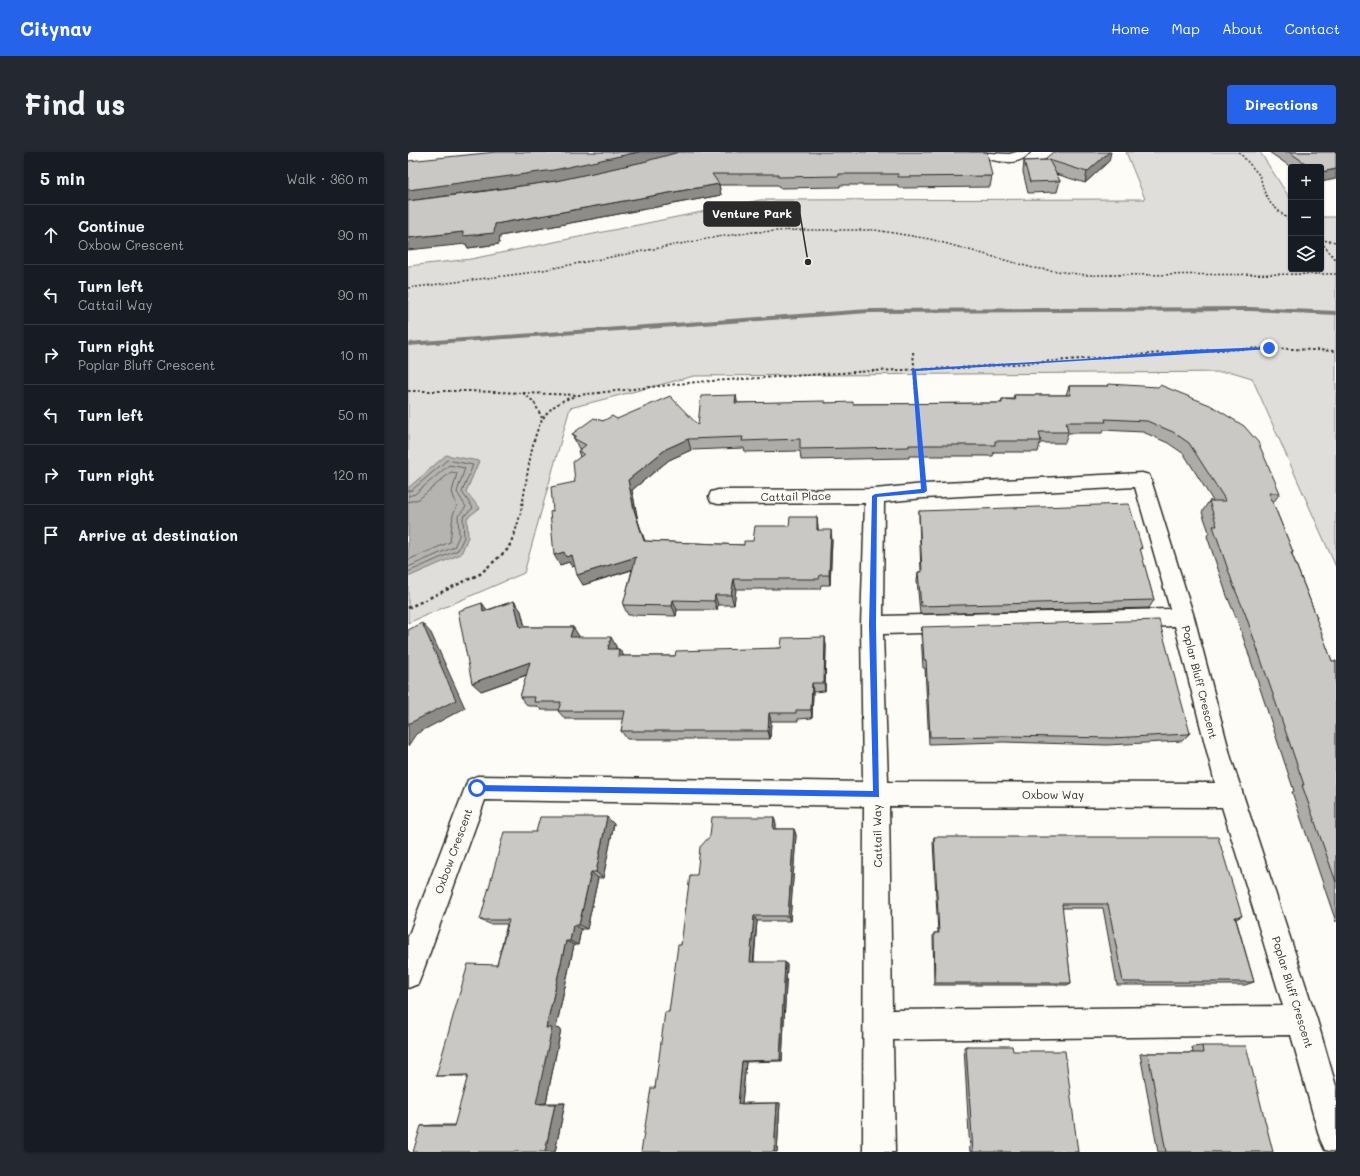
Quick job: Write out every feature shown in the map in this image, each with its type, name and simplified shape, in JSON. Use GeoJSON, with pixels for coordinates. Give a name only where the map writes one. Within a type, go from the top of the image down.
{"type":"FeatureCollection","features":[{"type":"Feature","properties":{"kind":"street"},"geometry":{"type":"LineString","coordinates":[[977,152],[1007,158],[1018,157],[1024,152]]}},
{"type":"Feature","properties":{"kind":"street","name":"Poplar Bluff Crescent"},"geometry":{"type":"LineString","coordinates":[[875,496],[924,491],[1142,480],[1184,617],[1230,795],[1302,1020],[1336,1140]]}},
{"type":"Feature","properties":{"kind":"street","name":"Cattail Place"},"geometry":{"type":"LineString","coordinates":[[718,497],[875,496]]}},
{"type":"Feature","properties":{"kind":"street","name":"Cattail Way"},"geometry":{"type":"LineString","coordinates":[[875,496],[872,625],[876,794],[879,1152]]}},
{"type":"Feature","properties":{"kind":"street"},"geometry":{"type":"LineString","coordinates":[[872,625],[1184,617]]}},
{"type":"Feature","properties":{"kind":"street","name":"Oxbow Crescent"},"geometry":{"type":"LineString","coordinates":[[408,974],[477,788],[876,794]]}},
{"type":"Feature","properties":{"kind":"street","name":"Oxbow Way"},"geometry":{"type":"LineString","coordinates":[[876,794],[1230,795]]}},
{"type":"Feature","properties":{"kind":"street"},"geometry":{"type":"LineString","coordinates":[[879,1025],[1302,1020]]}},
{"type":"Feature","properties":{"kind":"path"},"geometry":{"type":"LineString","coordinates":[[1238,152],[1260,176],[1264,191],[1271,204],[1288,219]]}},
{"type":"Feature","properties":{"kind":"path"},"geometry":{"type":"LineString","coordinates":[[408,288],[527,273],[624,256],[717,237],[754,232],[818,230],[875,230],[930,239],[1033,268],[1086,275],[1336,274]]}},
{"type":"Feature","properties":{"kind":"path"},"geometry":{"type":"LineString","coordinates":[[1324,241],[1336,242]]}},
{"type":"Feature","properties":{"kind":"path"},"geometry":{"type":"LineString","coordinates":[[1324,245],[1336,260]]}},
{"type":"Feature","properties":{"kind":"path"},"geometry":{"type":"LineString","coordinates":[[408,391],[579,395],[696,382],[872,371],[913,370],[1233,349],[1269,348],[1336,350]]}},
{"type":"Feature","properties":{"kind":"path"},"geometry":{"type":"LineString","coordinates":[[913,352],[913,370],[917,408]]}},
{"type":"Feature","properties":{"kind":"path"},"geometry":{"type":"LineString","coordinates":[[523,393],[534,402],[542,418]]}},
{"type":"Feature","properties":{"kind":"path"},"geometry":{"type":"LineString","coordinates":[[408,608],[480,574],[508,549],[517,528],[537,430],[542,418],[551,407],[564,399],[579,395]]}},
{"type":"Feature","properties":{"kind":"path"},"geometry":{"type":"LineString","coordinates":[[921,453],[924,491]]}},
{"type":"Feature","properties":{"kind":"shaded area"},"geometry":{"type":"Polygon","coordinates":[[[1126,152],[1260,152],[1288,195],[1288,272],[1324,272],[1324,217],[1336,217],[1336,567],[1252,378],[1232,372],[694,376],[570,408],[524,573],[408,623],[408,266],[471,259],[760,200],[1145,199],[1126,152]]]}},
{"type":"Feature","properties":{"kind":"water"},"geometry":{"type":"Polygon","coordinates":[[[446,455],[479,461],[466,492],[480,508],[467,518],[468,537],[461,554],[408,577],[408,488],[446,455]]]}},
{"type":"Feature","properties":{"kind":"building"},"geometry":{"type":"Polygon","coordinates":[[[496,152],[639,152],[554,170],[408,190],[408,161],[496,152]]]}},
{"type":"Feature","properties":{"kind":"building"},"geometry":{"type":"Polygon","coordinates":[[[679,152],[987,152],[992,176],[898,177],[898,174],[839,174],[839,176],[778,177],[778,174],[712,174],[719,184],[495,224],[494,233],[463,236],[463,232],[408,238],[408,201],[556,181],[643,162],[679,152]]]}},
{"type":"Feature","properties":{"kind":"building"},"geometry":{"type":"Polygon","coordinates":[[[1053,152],[1109,152],[1087,172],[1049,160],[1060,181],[1030,182],[1024,161],[1048,160],[1045,159],[1053,152]]]}},
{"type":"Feature","properties":{"kind":"building"},"geometry":{"type":"Polygon","coordinates":[[[1289,152],[1336,152],[1336,169],[1324,171],[1324,164],[1307,164],[1289,152]]]}},
{"type":"Feature","properties":{"kind":"building"},"geometry":{"type":"Polygon","coordinates":[[[1108,384],[1158,387],[1160,385],[1210,405],[1244,426],[1258,442],[1280,493],[1269,493],[1293,552],[1291,552],[1332,661],[1336,661],[1336,882],[1245,613],[1234,587],[1213,526],[1217,526],[1209,501],[1226,501],[1189,443],[1173,432],[1147,421],[1105,419],[1106,422],[1066,422],[1068,432],[1039,432],[1041,441],[995,441],[995,445],[909,445],[909,447],[800,449],[800,439],[742,441],[743,437],[688,439],[666,449],[628,480],[634,510],[644,541],[744,545],[744,541],[753,541],[755,526],[789,526],[790,517],[817,517],[817,530],[831,530],[829,575],[820,575],[819,579],[734,579],[731,595],[715,595],[714,601],[673,600],[672,606],[623,605],[636,557],[577,575],[572,555],[566,557],[564,552],[554,555],[550,512],[553,511],[551,487],[575,482],[573,462],[584,454],[578,451],[586,445],[573,438],[576,436],[572,434],[594,418],[603,421],[612,416],[617,419],[670,396],[698,425],[701,396],[736,395],[735,403],[825,401],[825,403],[853,402],[853,404],[1002,403],[1002,399],[1015,400],[1014,395],[1071,395],[1069,386],[1108,386],[1108,384]]]}},
{"type":"Feature","properties":{"kind":"building"},"geometry":{"type":"Polygon","coordinates":[[[1129,504],[1142,548],[1140,548],[1154,600],[921,606],[918,572],[922,572],[919,511],[1129,504]]]}},
{"type":"Feature","properties":{"kind":"building"},"geometry":{"type":"Polygon","coordinates":[[[514,601],[520,627],[573,627],[570,637],[611,637],[608,649],[619,649],[618,656],[675,656],[676,651],[781,648],[782,638],[825,637],[824,683],[812,683],[811,710],[796,710],[796,713],[769,713],[768,731],[621,731],[625,711],[558,711],[561,702],[534,702],[535,697],[520,697],[530,662],[472,683],[458,611],[482,603],[483,612],[514,601]]]}},
{"type":"Feature","properties":{"kind":"building"},"geometry":{"type":"Polygon","coordinates":[[[1159,620],[1190,733],[1112,738],[1005,736],[930,737],[926,660],[924,660],[922,627],[1159,620]]]}},
{"type":"Feature","properties":{"kind":"building"},"geometry":{"type":"Polygon","coordinates":[[[422,623],[456,700],[408,724],[408,630],[422,623]]]}},
{"type":"Feature","properties":{"kind":"building"},"geometry":{"type":"Polygon","coordinates":[[[540,817],[607,817],[596,872],[591,872],[579,925],[573,925],[570,941],[566,941],[546,1028],[552,1028],[536,1104],[555,1104],[545,1152],[413,1152],[421,1126],[454,1126],[468,1075],[436,1076],[468,964],[497,965],[509,920],[480,920],[504,832],[536,832],[540,817]]]}},
{"type":"Feature","properties":{"kind":"building"},"geometry":{"type":"Polygon","coordinates":[[[712,817],[774,817],[773,829],[794,829],[788,916],[754,916],[750,962],[785,962],[780,1060],[742,1061],[738,1104],[777,1103],[774,1152],[641,1152],[651,1088],[655,1088],[665,1012],[669,1012],[678,945],[681,945],[690,875],[697,875],[700,847],[710,836],[712,817]]]}},
{"type":"Feature","properties":{"kind":"building"},"geometry":{"type":"Polygon","coordinates":[[[934,837],[1218,837],[1242,916],[1235,917],[1254,982],[1123,982],[1108,904],[1062,904],[1071,983],[935,983],[934,933],[939,933],[934,837]]]}},
{"type":"Feature","properties":{"kind":"building"},"geometry":{"type":"Polygon","coordinates":[[[966,1046],[1012,1046],[1013,1051],[1065,1051],[1078,1152],[973,1152],[966,1046]]]}},
{"type":"Feature","properties":{"kind":"building"},"geometry":{"type":"Polygon","coordinates":[[[1202,1046],[1246,1046],[1273,1152],[1166,1152],[1148,1053],[1203,1053],[1202,1046]]]}},
{"type":"Feature","properties":{"kind":"waterway"},"geometry":{"type":"LineString","coordinates":[[408,344],[869,311],[1250,309],[1336,313]]}},
{"type":"Feature","properties":{"kind":"place","name":"Venture Park"},"geometry":{"type":"Point","coordinates":[808,262]}},
{"type":"Feature","properties":{"kind":"route"},"geometry":{"type":"LineString","coordinates":[[477,788],[876,794],[872,625],[875,496],[924,491],[913,370],[1084,360],[1190,351],[1269,348]]}}]}
